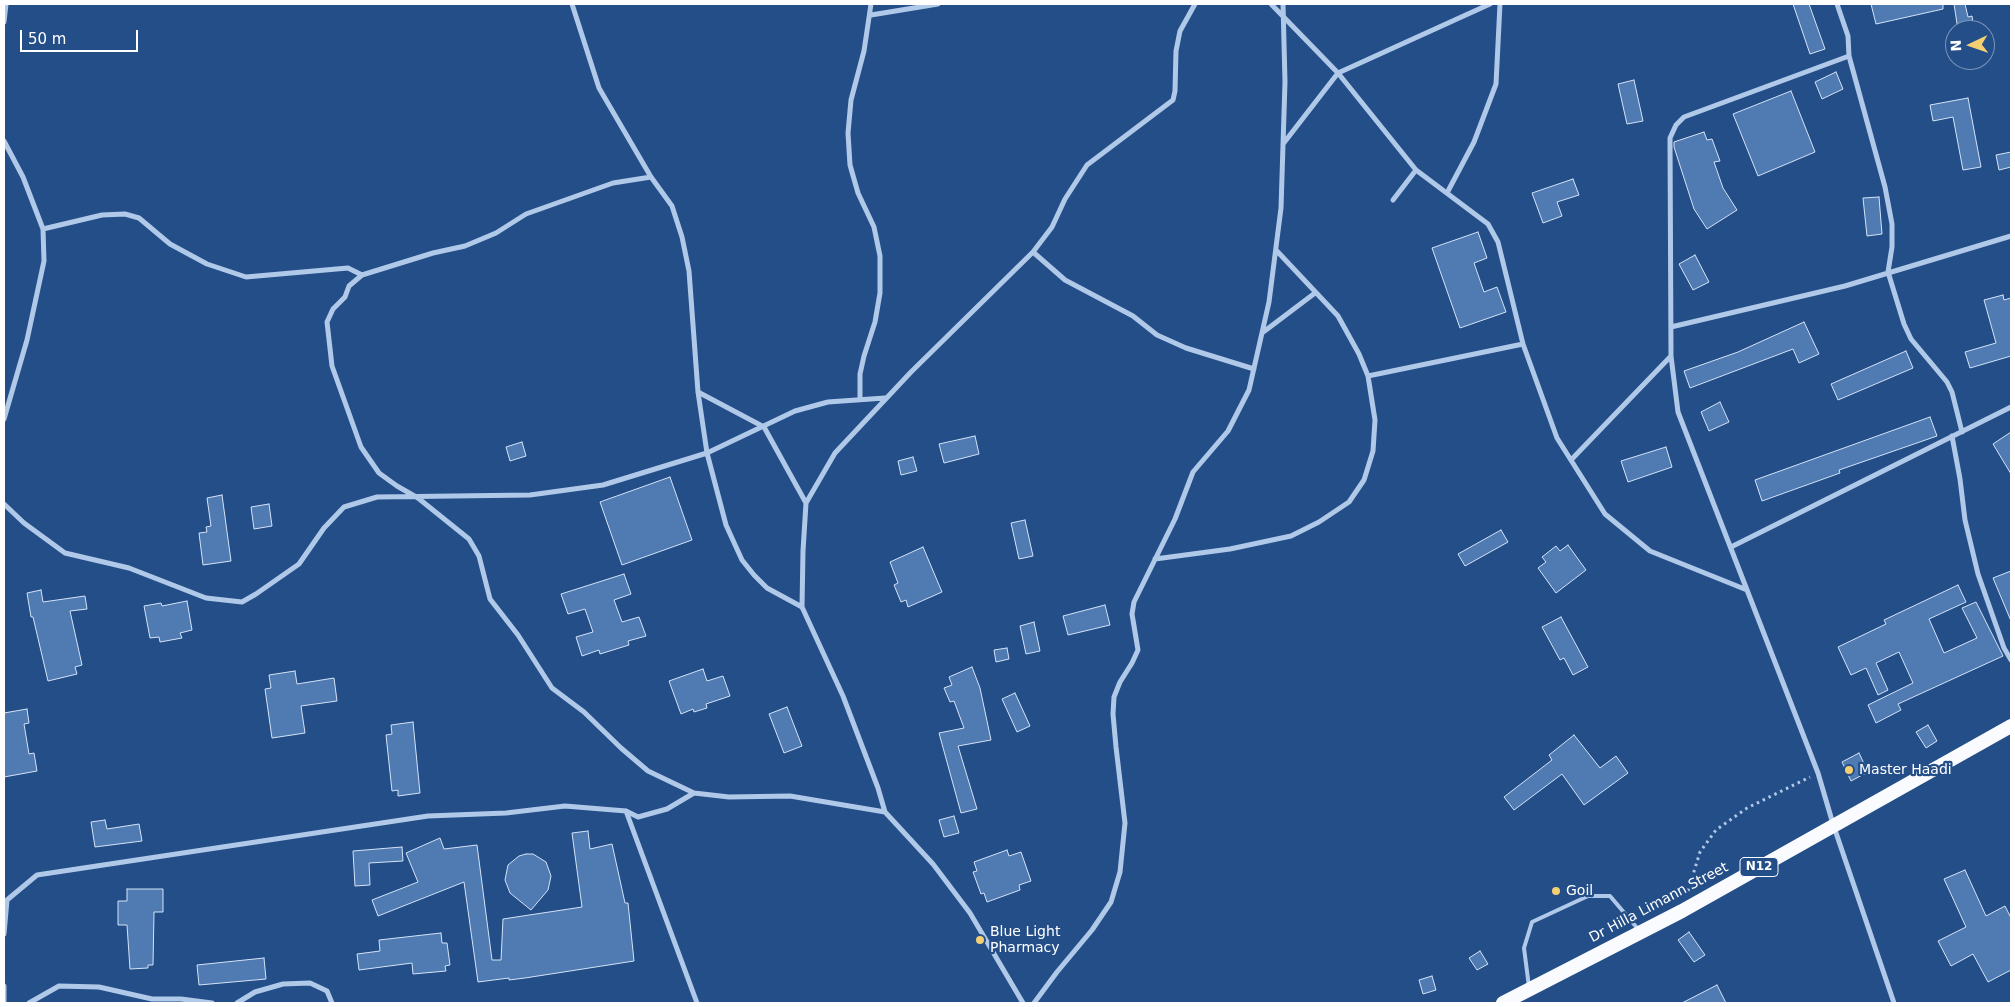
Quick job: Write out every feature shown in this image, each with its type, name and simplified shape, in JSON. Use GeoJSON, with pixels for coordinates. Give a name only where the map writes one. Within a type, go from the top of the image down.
{"type":"FeatureCollection","features":[{"type":"Feature","properties":{"kind":"highway","name":"Dr Hilla Limann Street"},"geometry":{"type":"LineString","coordinates":[[1503,1003],[1682,911],[1833,824],[2011,726]]}},
{"type":"Feature","properties":{"kind":"street"},"geometry":{"type":"LineString","coordinates":[[4,22],[6,4]]}},
{"type":"Feature","properties":{"kind":"street"},"geometry":{"type":"LineString","coordinates":[[572,4],[599,88],[650,177],[672,206],[682,237],[689,271],[698,392],[707,453],[726,525],[742,560],[767,588],[802,607]]}},
{"type":"Feature","properties":{"kind":"street"},"geometry":{"type":"LineString","coordinates":[[860,399],[860,374],[875,322],[880,293],[880,256],[874,227],[858,193],[850,165],[848,133],[851,100],[864,51],[871,15],[871,4]]}},
{"type":"Feature","properties":{"kind":"street"},"geometry":{"type":"LineString","coordinates":[[871,15],[938,4]]}},
{"type":"Feature","properties":{"kind":"street"},"geometry":{"type":"LineString","coordinates":[[1023,1003],[970,912],[933,864],[885,812],[878,788],[843,696],[802,607],[806,503],[835,453],[885,398],[1033,252],[1052,227],[1065,199],[1087,165],[1172,100],[1176,90],[1176,51],[1180,31],[1195,4]]}},
{"type":"Feature","properties":{"kind":"street"},"geometry":{"type":"LineString","coordinates":[[1271,4],[1338,73],[1416,170],[1488,224],[1498,242],[1523,344],[1557,438],[1605,514],[1650,551],[1748,590]]}},
{"type":"Feature","properties":{"kind":"street"},"geometry":{"type":"LineString","coordinates":[[1034,1003],[1092,930],[1111,902],[1120,872],[1125,823],[1114,730],[1114,697],[1138,650],[1132,614],[1134,602],[1176,519],[1193,472],[1228,431],[1249,390],[1269,302],[1281,208],[1285,82],[1283,4]]}},
{"type":"Feature","properties":{"kind":"street"},"geometry":{"type":"LineString","coordinates":[[1283,144],[1338,73],[1490,4]]}},
{"type":"Feature","properties":{"kind":"street"},"geometry":{"type":"LineString","coordinates":[[1447,194],[1474,142],[1496,84],[1500,4]]}},
{"type":"Feature","properties":{"kind":"street"},"geometry":{"type":"LineString","coordinates":[[1837,4],[1848,36],[1849,56],[1889,204],[1892,224],[1892,247],[1888,272],[1904,324],[1911,340],[1947,382],[1952,392],[1962,432]]}},
{"type":"Feature","properties":{"kind":"street"},"geometry":{"type":"LineString","coordinates":[[1849,56],[1684,117],[1676,125],[1670,138],[1671,356],[1678,412],[1818,773],[1833,824],[1894,1003]]}},
{"type":"Feature","properties":{"kind":"street"},"geometry":{"type":"LineString","coordinates":[[4,141],[23,177],[43,229],[44,261],[38,293],[4,419]]}},
{"type":"Feature","properties":{"kind":"street"},"geometry":{"type":"LineString","coordinates":[[1393,200],[1416,170]]}},
{"type":"Feature","properties":{"kind":"street"},"geometry":{"type":"LineString","coordinates":[[650,177],[613,183],[526,214],[496,233],[465,246],[433,253],[362,275],[349,286],[345,297],[333,309],[327,322],[332,366],[361,447],[379,473],[396,486],[418,498],[469,539],[480,556],[490,599],[498,612],[518,634],[552,688],[584,712],[648,771],[694,793],[730,797],[790,796],[885,812]]}},
{"type":"Feature","properties":{"kind":"street"},"geometry":{"type":"LineString","coordinates":[[43,229],[102,215],[125,214],[139,218],[170,244],[207,264],[246,277],[348,268],[362,275]]}},
{"type":"Feature","properties":{"kind":"street"},"geometry":{"type":"LineString","coordinates":[[1671,327],[1845,286],[2011,236]]}},
{"type":"Feature","properties":{"kind":"street"},"geometry":{"type":"LineString","coordinates":[[1155,559],[1230,549],[1291,536],[1319,522],[1349,502],[1364,480],[1373,451],[1375,420],[1368,376],[1359,354],[1338,316],[1276,250]]}},
{"type":"Feature","properties":{"kind":"street"},"geometry":{"type":"LineString","coordinates":[[1033,252],[1065,280],[1133,316],[1158,335],[1186,348],[1254,369]]}},
{"type":"Feature","properties":{"kind":"street"},"geometry":{"type":"LineString","coordinates":[[1262,333],[1315,293]]}},
{"type":"Feature","properties":{"kind":"street"},"geometry":{"type":"LineString","coordinates":[[1368,376],[1523,344]]}},
{"type":"Feature","properties":{"kind":"street"},"geometry":{"type":"LineString","coordinates":[[1572,460],[1671,356]]}},
{"type":"Feature","properties":{"kind":"street"},"geometry":{"type":"LineString","coordinates":[[698,392],[764,427],[806,503]]}},
{"type":"Feature","properties":{"kind":"street"},"geometry":{"type":"LineString","coordinates":[[4,504],[24,523],[65,553],[129,568],[206,598],[242,602],[299,564],[324,528],[344,507],[376,497],[418,498],[530,495],[603,485],[707,453],[795,411],[828,402],[885,398]]}},
{"type":"Feature","properties":{"kind":"street"},"geometry":{"type":"LineString","coordinates":[[1731,547],[2011,407]]}},
{"type":"Feature","properties":{"kind":"street"},"geometry":{"type":"LineString","coordinates":[[1952,436],[1965,520],[1978,574],[2004,648],[2011,660]]}},
{"type":"Feature","properties":{"kind":"street"},"geometry":{"type":"LineString","coordinates":[[4,934],[8,900],[37,875],[428,816],[506,813],[565,806],[626,811],[638,817],[667,809],[694,793]]}},
{"type":"Feature","properties":{"kind":"street"},"geometry":{"type":"LineString","coordinates":[[626,811],[697,1003]]}},
{"type":"Feature","properties":{"kind":"street"},"geometry":{"type":"LineString","coordinates":[[237,1003],[255,992],[283,984],[310,983],[327,991],[332,1003]]}},
{"type":"Feature","properties":{"kind":"street"},"geometry":{"type":"LineString","coordinates":[[4,986],[4,1003]]}},
{"type":"Feature","properties":{"kind":"street"},"geometry":{"type":"LineString","coordinates":[[29,1003],[59,986],[99,987],[152,999],[181,999],[212,1003]]}},
{"type":"Feature","properties":{"kind":"lane"},"geometry":{"type":"LineString","coordinates":[[1530,989],[1524,948],[1532,922],[1588,896],[1610,896],[1641,932]]}},
{"type":"Feature","properties":{"kind":"path"},"geometry":{"type":"LineString","coordinates":[[1682,911],[1700,852],[1716,830],[1747,808],[1818,773]]}},
{"type":"Feature","properties":{"kind":"building"},"geometry":{"type":"Polygon","coordinates":[[[1793,4],[1809,4],[1825,49],[1810,54],[1793,4]]]}},
{"type":"Feature","properties":{"kind":"building"},"geometry":{"type":"Polygon","coordinates":[[[1871,4],[1943,4],[1943,9],[1876,24],[1871,4]]]}},
{"type":"Feature","properties":{"kind":"building"},"geometry":{"type":"Polygon","coordinates":[[[1954,4],[1965,4],[1968,17],[1972,16],[1973,20],[1956,20],[1954,4]]]}},
{"type":"Feature","properties":{"kind":"building"},"geometry":{"type":"Polygon","coordinates":[[[1836,72],[1843,89],[1822,99],[1815,82],[1836,72]]]}},
{"type":"Feature","properties":{"kind":"building"},"geometry":{"type":"Polygon","coordinates":[[[1634,80],[1643,121],[1627,124],[1618,84],[1634,80]]]}},
{"type":"Feature","properties":{"kind":"building"},"geometry":{"type":"Polygon","coordinates":[[[1791,91],[1815,152],[1758,176],[1733,114],[1791,91]]]}},
{"type":"Feature","properties":{"kind":"building"},"geometry":{"type":"Polygon","coordinates":[[[1968,98],[1981,167],[1963,170],[1953,117],[1933,121],[1930,105],[1968,98]]]}},
{"type":"Feature","properties":{"kind":"building"},"geometry":{"type":"Polygon","coordinates":[[[1704,132],[1707,140],[1712,139],[1720,161],[1714,162],[1723,188],[1737,210],[1707,229],[1694,209],[1674,147],[1674,142],[1704,132]]]}},
{"type":"Feature","properties":{"kind":"building"},"geometry":{"type":"Polygon","coordinates":[[[2011,152],[2011,167],[1999,170],[1996,155],[2011,152]]]}},
{"type":"Feature","properties":{"kind":"building"},"geometry":{"type":"Polygon","coordinates":[[[1573,179],[1579,195],[1557,202],[1562,216],[1543,223],[1532,193],[1573,179]]]}},
{"type":"Feature","properties":{"kind":"building"},"geometry":{"type":"Polygon","coordinates":[[[1879,197],[1882,234],[1867,236],[1863,198],[1879,197]]]}},
{"type":"Feature","properties":{"kind":"building"},"geometry":{"type":"Polygon","coordinates":[[[1478,232],[1487,258],[1474,263],[1484,292],[1497,287],[1506,312],[1460,328],[1432,248],[1478,232]]]}},
{"type":"Feature","properties":{"kind":"building"},"geometry":{"type":"Polygon","coordinates":[[[1695,255],[1709,282],[1693,290],[1679,264],[1695,255]]]}},
{"type":"Feature","properties":{"kind":"building"},"geometry":{"type":"Polygon","coordinates":[[[2003,295],[2004,300],[2011,298],[2011,356],[1970,368],[1965,352],[1996,343],[1984,300],[2003,295]]]}},
{"type":"Feature","properties":{"kind":"building"},"geometry":{"type":"Polygon","coordinates":[[[1804,322],[1819,354],[1799,363],[1793,349],[1690,388],[1684,371],[1738,352],[1804,322]]]}},
{"type":"Feature","properties":{"kind":"building"},"geometry":{"type":"Polygon","coordinates":[[[1906,351],[1913,368],[1838,400],[1831,384],[1906,351]]]}},
{"type":"Feature","properties":{"kind":"building"},"geometry":{"type":"Polygon","coordinates":[[[1720,402],[1729,422],[1709,431],[1701,412],[1720,402]]]}},
{"type":"Feature","properties":{"kind":"building"},"geometry":{"type":"Polygon","coordinates":[[[1930,417],[1937,436],[1839,470],[1840,473],[1762,501],[1755,480],[1930,417]]]}},
{"type":"Feature","properties":{"kind":"building"},"geometry":{"type":"Polygon","coordinates":[[[2011,432],[2011,474],[1993,444],[2011,432]]]}},
{"type":"Feature","properties":{"kind":"building"},"geometry":{"type":"Polygon","coordinates":[[[975,436],[979,454],[944,463],[939,444],[975,436]]]}},
{"type":"Feature","properties":{"kind":"building"},"geometry":{"type":"Polygon","coordinates":[[[522,442],[526,456],[510,461],[506,447],[522,442]]]}},
{"type":"Feature","properties":{"kind":"building"},"geometry":{"type":"Polygon","coordinates":[[[1666,447],[1672,467],[1628,482],[1621,461],[1666,447]]]}},
{"type":"Feature","properties":{"kind":"building"},"geometry":{"type":"Polygon","coordinates":[[[913,457],[917,471],[901,475],[898,461],[913,457]]]}},
{"type":"Feature","properties":{"kind":"building"},"geometry":{"type":"Polygon","coordinates":[[[670,477],[692,540],[622,565],[600,502],[670,477]]]}},
{"type":"Feature","properties":{"kind":"building"},"geometry":{"type":"Polygon","coordinates":[[[222,495],[231,561],[203,565],[199,533],[207,532],[206,527],[211,526],[207,498],[222,495]]]}},
{"type":"Feature","properties":{"kind":"building"},"geometry":{"type":"Polygon","coordinates":[[[269,504],[272,526],[254,529],[251,507],[269,504]]]}},
{"type":"Feature","properties":{"kind":"building"},"geometry":{"type":"Polygon","coordinates":[[[1025,520],[1033,556],[1019,559],[1011,523],[1025,520]]]}},
{"type":"Feature","properties":{"kind":"building"},"geometry":{"type":"Polygon","coordinates":[[[1501,530],[1508,542],[1465,566],[1458,554],[1501,530]]]}},
{"type":"Feature","properties":{"kind":"building"},"geometry":{"type":"Polygon","coordinates":[[[1568,545],[1586,570],[1556,593],[1538,568],[1546,562],[1542,557],[1556,546],[1560,551],[1568,545]]]}},
{"type":"Feature","properties":{"kind":"building"},"geometry":{"type":"Polygon","coordinates":[[[923,547],[942,592],[908,607],[906,600],[901,602],[894,585],[898,583],[890,562],[923,547]]]}},
{"type":"Feature","properties":{"kind":"building"},"geometry":{"type":"Polygon","coordinates":[[[2011,571],[2011,621],[1993,578],[2011,571]]]}},
{"type":"Feature","properties":{"kind":"building"},"geometry":{"type":"Polygon","coordinates":[[[624,574],[631,594],[614,600],[622,622],[639,617],[646,636],[628,641],[629,645],[600,654],[599,650],[582,656],[576,637],[593,632],[585,609],[568,614],[561,594],[624,574]]]}},
{"type":"Feature","properties":{"kind":"building"},"geometry":{"type":"Polygon","coordinates":[[[1958,585],[1966,602],[1929,619],[1944,653],[1977,638],[1962,608],[1976,602],[2003,656],[1898,704],[1901,710],[1876,723],[1868,705],[1913,683],[1899,652],[1876,663],[1888,690],[1878,695],[1866,668],[1851,675],[1838,647],[1886,624],[1884,620],[1958,585]]]}},
{"type":"Feature","properties":{"kind":"building"},"geometry":{"type":"Polygon","coordinates":[[[41,590],[43,602],[85,596],[87,609],[70,611],[82,665],[75,667],[77,674],[48,681],[33,617],[31,617],[27,593],[41,590]]]}},
{"type":"Feature","properties":{"kind":"building"},"geometry":{"type":"Polygon","coordinates":[[[187,601],[192,630],[180,633],[182,638],[160,642],[159,637],[150,638],[144,606],[161,603],[162,606],[187,601]]]}},
{"type":"Feature","properties":{"kind":"building"},"geometry":{"type":"Polygon","coordinates":[[[1105,605],[1110,625],[1068,635],[1063,616],[1105,605]]]}},
{"type":"Feature","properties":{"kind":"building"},"geometry":{"type":"Polygon","coordinates":[[[1561,617],[1588,667],[1573,675],[1564,658],[1560,660],[1542,627],[1561,617]]]}},
{"type":"Feature","properties":{"kind":"building"},"geometry":{"type":"Polygon","coordinates":[[[1034,622],[1040,651],[1026,654],[1020,626],[1034,622]]]}},
{"type":"Feature","properties":{"kind":"building"},"geometry":{"type":"Polygon","coordinates":[[[1007,648],[1009,659],[996,662],[994,650],[1007,648]]]}},
{"type":"Feature","properties":{"kind":"building"},"geometry":{"type":"Polygon","coordinates":[[[972,667],[980,688],[991,740],[958,746],[977,809],[961,813],[939,733],[964,728],[954,701],[950,702],[944,688],[952,685],[949,677],[972,667]]]}},
{"type":"Feature","properties":{"kind":"building"},"geometry":{"type":"Polygon","coordinates":[[[703,669],[707,681],[723,676],[730,696],[706,704],[707,708],[694,712],[693,709],[681,714],[669,681],[703,669]]]}},
{"type":"Feature","properties":{"kind":"building"},"geometry":{"type":"Polygon","coordinates":[[[295,671],[297,684],[334,678],[337,701],[301,706],[305,733],[272,738],[265,689],[271,688],[269,675],[295,671]]]}},
{"type":"Feature","properties":{"kind":"building"},"geometry":{"type":"Polygon","coordinates":[[[1015,693],[1030,726],[1017,732],[1002,699],[1015,693]]]}},
{"type":"Feature","properties":{"kind":"building"},"geometry":{"type":"Polygon","coordinates":[[[787,707],[802,746],[784,753],[769,714],[787,707]]]}},
{"type":"Feature","properties":{"kind":"building"},"geometry":{"type":"Polygon","coordinates":[[[27,709],[29,723],[24,724],[29,754],[34,753],[37,771],[4,777],[4,713],[27,709]]]}},
{"type":"Feature","properties":{"kind":"building"},"geometry":{"type":"Polygon","coordinates":[[[413,722],[420,793],[398,796],[398,790],[392,791],[386,735],[392,734],[391,725],[413,722]]]}},
{"type":"Feature","properties":{"kind":"building"},"geometry":{"type":"Polygon","coordinates":[[[1928,725],[1937,741],[1926,748],[1916,732],[1928,725]]]}},
{"type":"Feature","properties":{"kind":"building"},"geometry":{"type":"Polygon","coordinates":[[[1574,735],[1600,768],[1616,756],[1628,773],[1584,805],[1562,774],[1514,810],[1504,797],[1552,760],[1549,755],[1574,735]]]}},
{"type":"Feature","properties":{"kind":"building"},"geometry":{"type":"Polygon","coordinates":[[[1859,753],[1868,772],[1851,781],[1842,762],[1859,753]]]}},
{"type":"Feature","properties":{"kind":"building"},"geometry":{"type":"Polygon","coordinates":[[[954,816],[959,833],[944,837],[939,820],[954,816]]]}},
{"type":"Feature","properties":{"kind":"building"},"geometry":{"type":"Polygon","coordinates":[[[105,820],[107,829],[139,824],[142,841],[95,847],[91,822],[105,820]]]}},
{"type":"Feature","properties":{"kind":"building"},"geometry":{"type":"Polygon","coordinates":[[[588,831],[590,849],[612,844],[625,903],[628,903],[634,961],[525,978],[478,982],[464,882],[378,916],[372,900],[418,882],[406,853],[440,838],[444,849],[477,845],[492,960],[501,960],[503,919],[582,907],[572,833],[588,831]]]}},
{"type":"Feature","properties":{"kind":"building"},"geometry":{"type":"Polygon","coordinates":[[[402,847],[403,861],[369,863],[370,885],[355,886],[353,851],[402,847]]]}},
{"type":"Feature","properties":{"kind":"building"},"geometry":{"type":"Polygon","coordinates":[[[1007,850],[1009,856],[1021,852],[1031,881],[1019,885],[1020,890],[987,902],[984,893],[981,894],[973,872],[977,871],[974,862],[1007,850]]]}},
{"type":"Feature","properties":{"kind":"building"},"geometry":{"type":"Polygon","coordinates":[[[533,854],[546,862],[551,876],[548,890],[531,910],[510,893],[505,880],[508,865],[519,856],[533,854]]]}},
{"type":"Feature","properties":{"kind":"building"},"geometry":{"type":"Polygon","coordinates":[[[1965,870],[1986,916],[2005,906],[2011,918],[2011,970],[1988,982],[1973,954],[1951,966],[1938,941],[1966,927],[1944,879],[1965,870]]]}},
{"type":"Feature","properties":{"kind":"building"},"geometry":{"type":"Polygon","coordinates":[[[127,889],[163,889],[163,912],[154,912],[153,965],[148,965],[148,968],[130,969],[127,925],[118,925],[118,901],[127,901],[127,889]]]}},
{"type":"Feature","properties":{"kind":"building"},"geometry":{"type":"Polygon","coordinates":[[[1689,932],[1705,955],[1694,962],[1678,940],[1689,932]]]}},
{"type":"Feature","properties":{"kind":"building"},"geometry":{"type":"Polygon","coordinates":[[[441,933],[442,943],[447,943],[450,965],[445,966],[446,971],[413,974],[412,963],[359,970],[357,954],[380,951],[379,940],[441,933]]]}},
{"type":"Feature","properties":{"kind":"building"},"geometry":{"type":"Polygon","coordinates":[[[1480,951],[1488,964],[1477,970],[1469,958],[1480,951]]]}},
{"type":"Feature","properties":{"kind":"building"},"geometry":{"type":"Polygon","coordinates":[[[264,958],[266,979],[199,985],[197,965],[264,958]]]}},
{"type":"Feature","properties":{"kind":"building"},"geometry":{"type":"Polygon","coordinates":[[[1432,976],[1436,990],[1423,994],[1419,980],[1432,976]]]}},
{"type":"Feature","properties":{"kind":"building"},"geometry":{"type":"Polygon","coordinates":[[[1717,985],[1726,1003],[1682,1003],[1717,985]]]}},
{"type":"Feature","properties":{"kind":"place","name":"Master Haadi"},"geometry":{"type":"Point","coordinates":[1849,770]}},
{"type":"Feature","properties":{"kind":"place","name":"Goil"},"geometry":{"type":"Point","coordinates":[1556,891]}},
{"type":"Feature","properties":{"kind":"place","name":"Blue Light Pharmacy"},"geometry":{"type":"Point","coordinates":[980,940]}}]}
